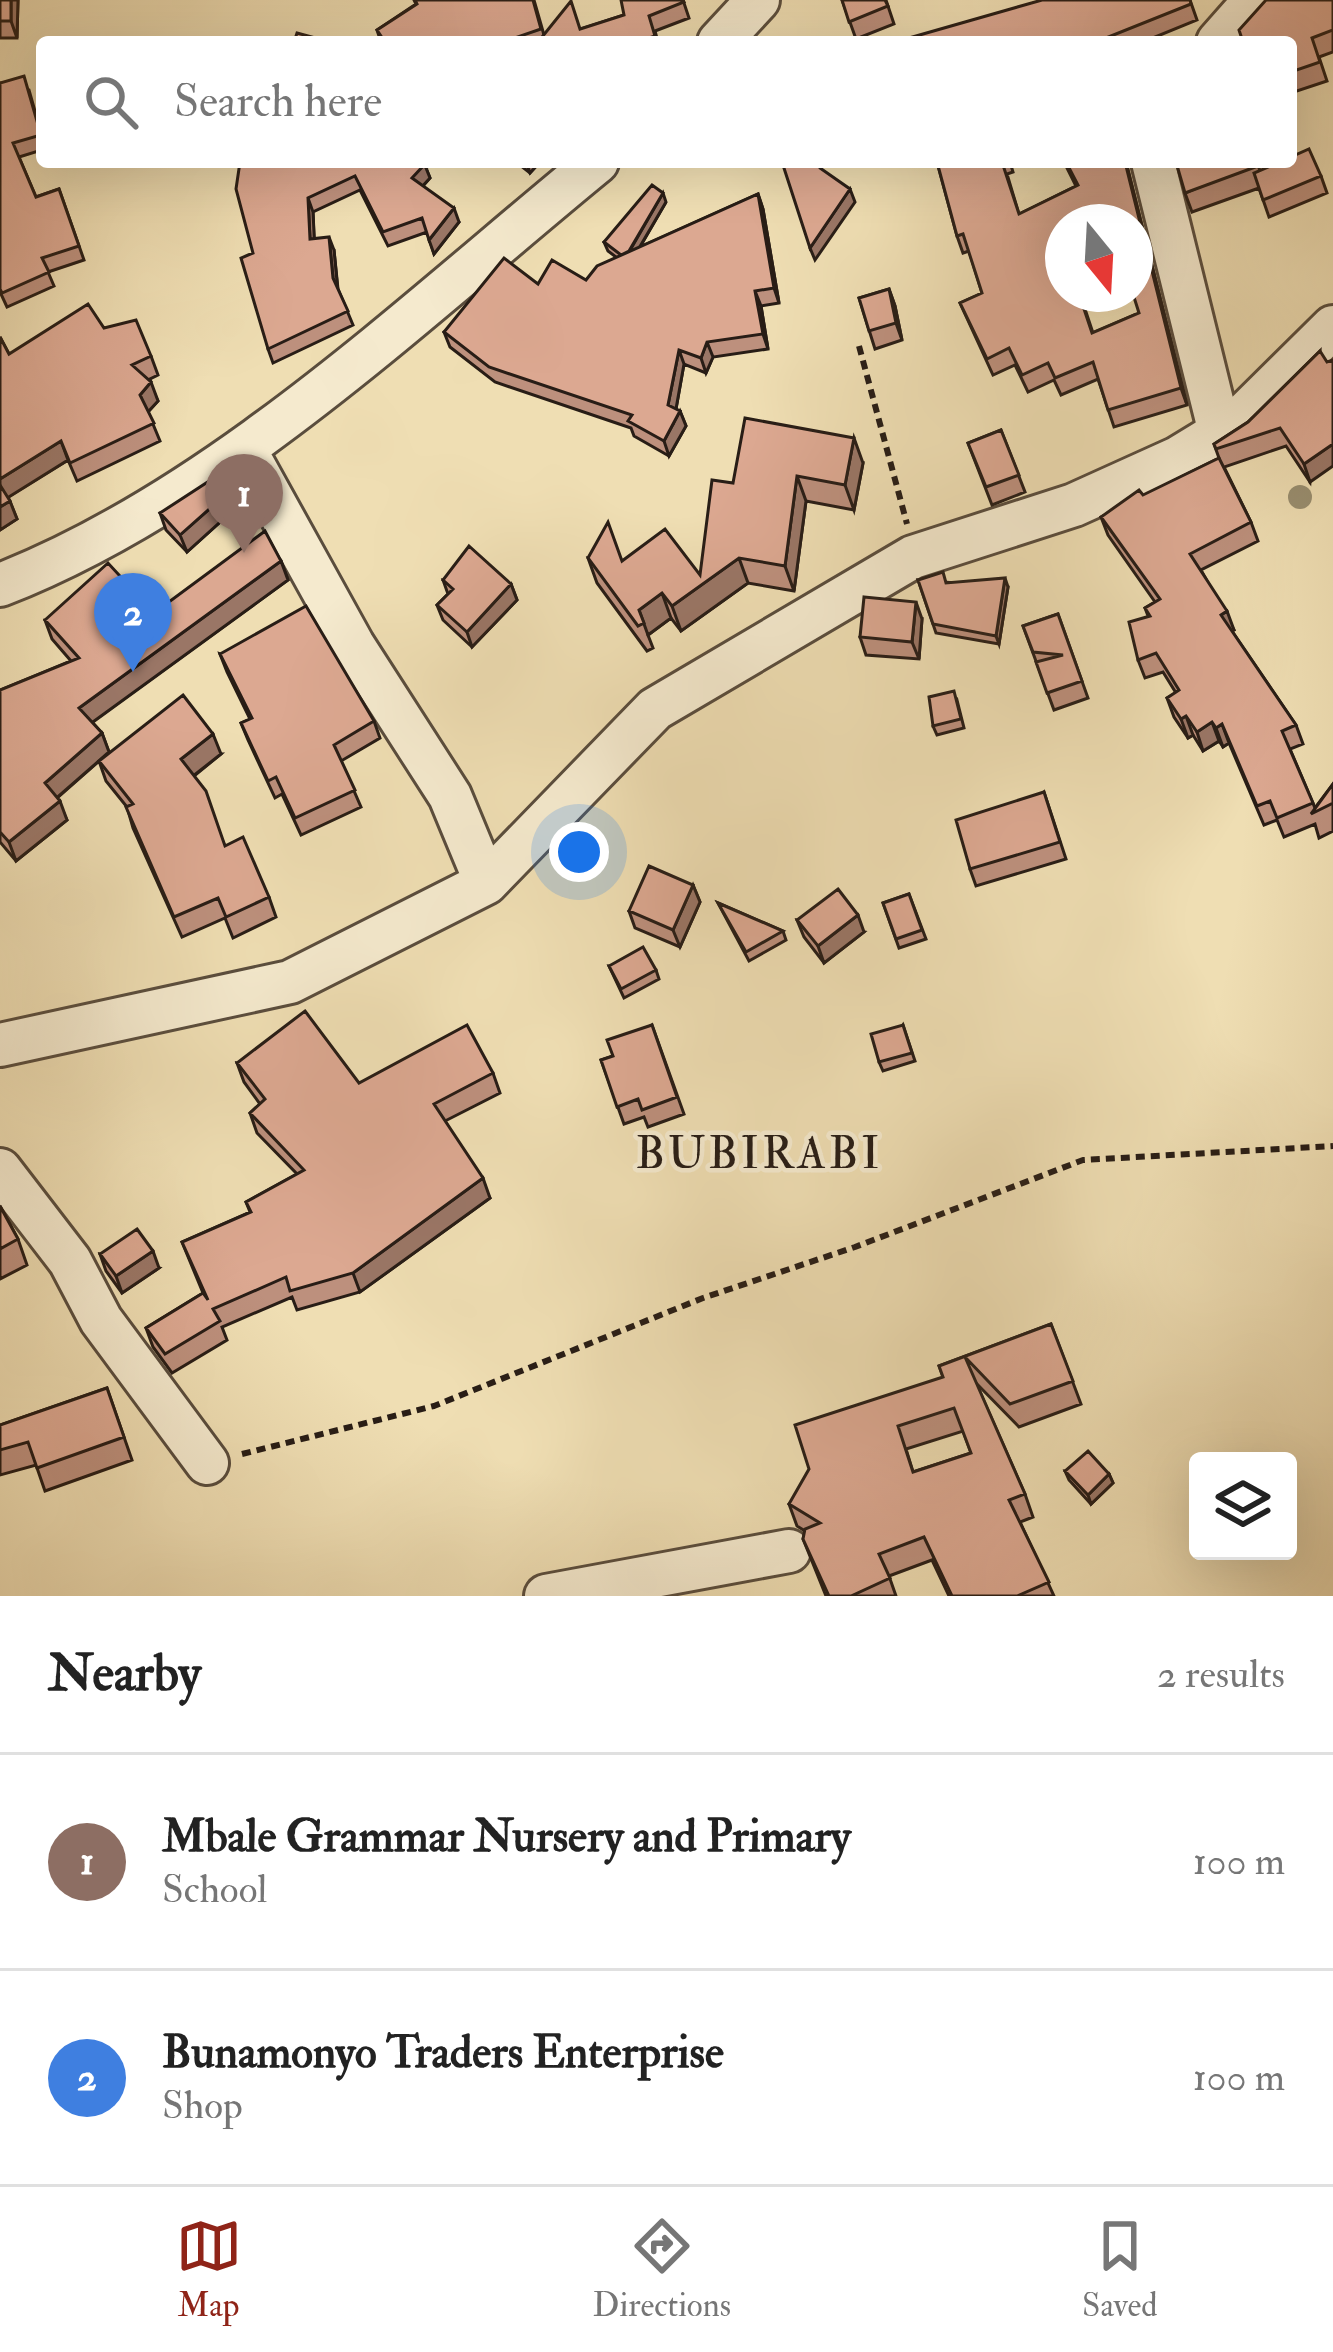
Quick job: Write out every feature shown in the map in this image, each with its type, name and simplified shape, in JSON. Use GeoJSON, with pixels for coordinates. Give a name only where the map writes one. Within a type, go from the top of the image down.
{"type":"FeatureCollection","features":[{"type":"Feature","properties":{"kind":"street"},"geometry":{"type":"LineString","coordinates":[[725,36],[758,0]]}},
{"type":"Feature","properties":{"kind":"street"},"geometry":{"type":"LineString","coordinates":[[1223,36],[1255,0]]}},
{"type":"Feature","properties":{"kind":"street"},"geometry":{"type":"LineString","coordinates":[[0,585],[76,555],[244,448],[590,168]]}},
{"type":"Feature","properties":{"kind":"street"},"geometry":{"type":"LineString","coordinates":[[1154,168],[1220,433]]}},
{"type":"Feature","properties":{"kind":"street"},"geometry":{"type":"LineString","coordinates":[[0,1045],[290,982],[486,883],[656,710],[914,557],[989,536],[1129,483],[1220,433],[1333,328]]}},
{"type":"Feature","properties":{"kind":"street"},"geometry":{"type":"LineString","coordinates":[[244,448],[353,645],[450,796],[486,883]]}},
{"type":"Feature","properties":{"kind":"street"},"geometry":{"type":"LineString","coordinates":[[0,1170],[70,1261],[101,1320],[207,1463]]}},
{"type":"Feature","properties":{"kind":"street"},"geometry":{"type":"LineString","coordinates":[[546,1596],[735,1579],[789,1551]]}},
{"type":"Feature","properties":{"kind":"path"},"geometry":{"type":"LineString","coordinates":[[860,346],[899,482],[914,557]]}},
{"type":"Feature","properties":{"kind":"path"},"geometry":{"type":"LineString","coordinates":[[207,1463],[434,1406],[703,1298],[855,1247],[1083,1160],[1333,1146]]}},
{"type":"Feature","properties":{"kind":"building"},"geometry":{"type":"Polygon","coordinates":[[[0,0],[11,0],[11,21],[0,21],[0,0]]]}},
{"type":"Feature","properties":{"kind":"building"},"geometry":{"type":"Polygon","coordinates":[[[415,0],[533,0],[541,29],[521,36],[381,36],[377,30],[417,4],[415,0]]]}},
{"type":"Feature","properties":{"kind":"building"},"geometry":{"type":"Polygon","coordinates":[[[621,0],[684,2],[649,16],[655,36],[543,36],[571,1],[580,29],[624,15],[621,0]]]}},
{"type":"Feature","properties":{"kind":"building"},"geometry":{"type":"Polygon","coordinates":[[[842,0],[885,0],[888,6],[849,22],[842,0]]]}},
{"type":"Feature","properties":{"kind":"building"},"geometry":{"type":"Polygon","coordinates":[[[1042,0],[1190,0],[1191,4],[1111,36],[916,36],[1042,0]]]}},
{"type":"Feature","properties":{"kind":"building"},"geometry":{"type":"Polygon","coordinates":[[[1266,0],[1333,0],[1333,30],[1312,38],[1320,62],[1297,70],[1297,36],[1241,36],[1239,30],[1266,0]]]}},
{"type":"Feature","properties":{"kind":"building"},"geometry":{"type":"Polygon","coordinates":[[[24,76],[36,118],[36,136],[13,143],[36,197],[59,189],[79,246],[42,258],[49,272],[2,293],[0,289],[0,83],[24,76]]]}},
{"type":"Feature","properties":{"kind":"building"},"geometry":{"type":"Polygon","coordinates":[[[1309,149],[1321,176],[1263,200],[1254,173],[1266,168],[1297,168],[1297,154],[1309,149]]]}},
{"type":"Feature","properties":{"kind":"building"},"geometry":{"type":"Polygon","coordinates":[[[239,168],[421,168],[412,178],[454,208],[429,240],[422,218],[383,232],[355,176],[308,198],[310,239],[329,237],[333,278],[348,311],[268,349],[241,258],[253,253],[236,189],[239,168]]]}},
{"type":"Feature","properties":{"kind":"building"},"geometry":{"type":"Polygon","coordinates":[[[784,168],[820,168],[850,189],[810,248],[784,168]]]}},
{"type":"Feature","properties":{"kind":"building"},"geometry":{"type":"Polygon","coordinates":[[[939,168],[1004,168],[1019,214],[1078,185],[1069,168],[1126,168],[1135,204],[1045,204],[1045,312],[1085,312],[1092,333],[1139,312],[1153,312],[1153,275],[1181,388],[1108,410],[1093,362],[1055,378],[1048,363],[1022,375],[1009,348],[987,359],[960,303],[982,293],[963,234],[957,236],[939,168]]]}},
{"type":"Feature","properties":{"kind":"building"},"geometry":{"type":"Polygon","coordinates":[[[1178,168],[1253,168],[1185,193],[1178,168]]]}},
{"type":"Feature","properties":{"kind":"building"},"geometry":{"type":"Polygon","coordinates":[[[652,185],[663,193],[629,251],[621,255],[604,242],[652,185]]]}},
{"type":"Feature","properties":{"kind":"building"},"geometry":{"type":"Polygon","coordinates":[[[758,194],[774,288],[755,291],[763,334],[707,342],[701,358],[679,350],[668,405],[680,411],[664,441],[628,421],[632,415],[489,367],[444,332],[504,258],[538,284],[552,260],[586,280],[597,266],[758,194]]]}},
{"type":"Feature","properties":{"kind":"building"},"geometry":{"type":"Polygon","coordinates":[[[889,289],[896,323],[869,331],[859,298],[889,289]]]}},
{"type":"Feature","properties":{"kind":"building"},"geometry":{"type":"Polygon","coordinates":[[[88,304],[104,328],[136,320],[151,356],[132,365],[151,382],[140,395],[154,423],[70,463],[61,441],[0,479],[0,337],[9,354],[88,304]]]}},
{"type":"Feature","properties":{"kind":"building"},"geometry":{"type":"Polygon","coordinates":[[[1320,351],[1327,362],[1333,360],[1333,444],[1304,464],[1280,428],[1216,449],[1214,444],[1248,422],[1320,351]]]}},
{"type":"Feature","properties":{"kind":"building"},"geometry":{"type":"Polygon","coordinates":[[[745,418],[854,438],[845,485],[797,476],[785,566],[739,558],[672,606],[662,593],[639,610],[644,623],[638,626],[588,558],[608,522],[622,561],[665,529],[700,575],[712,480],[733,483],[745,418]]]}},
{"type":"Feature","properties":{"kind":"building"},"geometry":{"type":"Polygon","coordinates":[[[1001,430],[1019,475],[986,487],[968,443],[1001,430]]]}},
{"type":"Feature","properties":{"kind":"building"},"geometry":{"type":"Polygon","coordinates":[[[1219,458],[1251,522],[1190,554],[1227,611],[1221,615],[1296,725],[1282,731],[1313,803],[1277,818],[1270,801],[1257,806],[1222,724],[1216,728],[1212,722],[1197,732],[1167,698],[1179,690],[1156,653],[1138,660],[1129,622],[1150,616],[1145,608],[1160,599],[1101,517],[1139,490],[1143,495],[1219,458]]]}},
{"type":"Feature","properties":{"kind":"building"},"geometry":{"type":"Polygon","coordinates":[[[220,474],[233,488],[180,535],[160,513],[220,474]]]}},
{"type":"Feature","properties":{"kind":"building"},"geometry":{"type":"Polygon","coordinates":[[[0,485],[10,501],[0,507],[0,485]]]}},
{"type":"Feature","properties":{"kind":"building"},"geometry":{"type":"Polygon","coordinates":[[[265,531],[281,561],[79,708],[102,733],[45,783],[60,801],[9,842],[0,832],[0,690],[79,658],[45,620],[108,563],[154,613],[265,531]]]}},
{"type":"Feature","properties":{"kind":"building"},"geometry":{"type":"Polygon","coordinates":[[[469,546],[511,584],[467,632],[437,605],[453,589],[443,580],[469,546]]]}},
{"type":"Feature","properties":{"kind":"building"},"geometry":{"type":"Polygon","coordinates":[[[943,572],[946,583],[1005,578],[996,636],[933,624],[918,580],[943,572]]]}},
{"type":"Feature","properties":{"kind":"building"},"geometry":{"type":"Polygon","coordinates":[[[864,597],[916,602],[912,642],[860,637],[864,597]]]}},
{"type":"Feature","properties":{"kind":"building"},"geometry":{"type":"Polygon","coordinates":[[[306,606],[374,721],[334,745],[355,790],[295,818],[276,777],[268,781],[241,723],[252,718],[220,654],[306,606]]]}},
{"type":"Feature","properties":{"kind":"building"},"geometry":{"type":"Polygon","coordinates":[[[1058,614],[1082,681],[1047,693],[1036,662],[1063,655],[1033,652],[1023,626],[1058,614]]]}},
{"type":"Feature","properties":{"kind":"building"},"geometry":{"type":"Polygon","coordinates":[[[954,691],[961,719],[933,726],[929,697],[954,691]]]}},
{"type":"Feature","properties":{"kind":"building"},"geometry":{"type":"Polygon","coordinates":[[[183,695],[213,734],[181,759],[206,791],[225,846],[243,837],[269,897],[226,917],[218,898],[174,917],[126,807],[133,804],[99,761],[183,695]]]}},
{"type":"Feature","properties":{"kind":"building"},"geometry":{"type":"Polygon","coordinates":[[[1333,784],[1333,803],[1311,814],[1333,784]]]}},
{"type":"Feature","properties":{"kind":"building"},"geometry":{"type":"Polygon","coordinates":[[[1044,792],[1060,842],[970,869],[956,820],[1044,792]]]}},
{"type":"Feature","properties":{"kind":"building"},"geometry":{"type":"Polygon","coordinates":[[[649,866],[693,885],[673,930],[629,911],[649,866]]]}},
{"type":"Feature","properties":{"kind":"building"},"geometry":{"type":"Polygon","coordinates":[[[838,889],[858,915],[818,946],[797,920],[838,889]]]}},
{"type":"Feature","properties":{"kind":"building"},"geometry":{"type":"Polygon","coordinates":[[[909,894],[922,930],[896,939],[883,903],[909,894]]]}},
{"type":"Feature","properties":{"kind":"building"},"geometry":{"type":"Polygon","coordinates":[[[718,903],[783,931],[746,952],[718,903]]]}},
{"type":"Feature","properties":{"kind":"building"},"geometry":{"type":"Polygon","coordinates":[[[643,947],[656,970],[621,989],[609,966],[643,947]]]}},
{"type":"Feature","properties":{"kind":"building"},"geometry":{"type":"Polygon","coordinates":[[[305,1011],[359,1083],[467,1025],[493,1073],[434,1104],[483,1178],[353,1273],[290,1291],[286,1277],[213,1309],[220,1321],[165,1354],[146,1328],[203,1293],[208,1300],[182,1242],[251,1212],[246,1202],[304,1170],[250,1113],[265,1099],[237,1063],[305,1011]]]}},
{"type":"Feature","properties":{"kind":"building"},"geometry":{"type":"Polygon","coordinates":[[[652,1025],[677,1097],[642,1110],[638,1099],[617,1107],[601,1060],[613,1056],[607,1040],[652,1025]]]}},
{"type":"Feature","properties":{"kind":"building"},"geometry":{"type":"Polygon","coordinates":[[[903,1025],[912,1053],[879,1062],[871,1034],[903,1025]]]}},
{"type":"Feature","properties":{"kind":"building"},"geometry":{"type":"Polygon","coordinates":[[[0,1206],[18,1239],[0,1249],[0,1206]]]}},
{"type":"Feature","properties":{"kind":"building"},"geometry":{"type":"Polygon","coordinates":[[[137,1229],[153,1251],[116,1276],[100,1254],[137,1229]]]}},
{"type":"Feature","properties":{"kind":"building"},"geometry":{"type":"Polygon","coordinates":[[[1051,1324],[1073,1381],[1010,1404],[965,1357],[1025,1494],[1009,1500],[1049,1582],[1017,1596],[952,1596],[924,1537],[879,1554],[890,1578],[851,1596],[829,1596],[803,1539],[805,1529],[820,1523],[789,1504],[809,1469],[795,1425],[943,1377],[939,1366],[1051,1324]],[[954,1408],[898,1426],[913,1472],[971,1453],[954,1408]]]}},
{"type":"Feature","properties":{"kind":"building"},"geometry":{"type":"Polygon","coordinates":[[[107,1388],[124,1437],[37,1468],[28,1442],[0,1450],[0,1425],[107,1388]]]}},
{"type":"Feature","properties":{"kind":"building"},"geometry":{"type":"Polygon","coordinates":[[[1088,1451],[1109,1474],[1088,1495],[1065,1471],[1088,1451]]]}},
{"type":"Feature","properties":{"kind":"place","name":"Mbale Grammar Nursery and Primary"},"geometry":{"type":"Point","coordinates":[244,553]}},
{"type":"Feature","properties":{"kind":"place","name":"Bunamonyo Traders Enterprise"},"geometry":{"type":"Point","coordinates":[133,672]}},
{"type":"Feature","properties":{"kind":"district","name":"BUBIRABI"},"geometry":{"type":"Point","coordinates":[759,1152]}}]}
